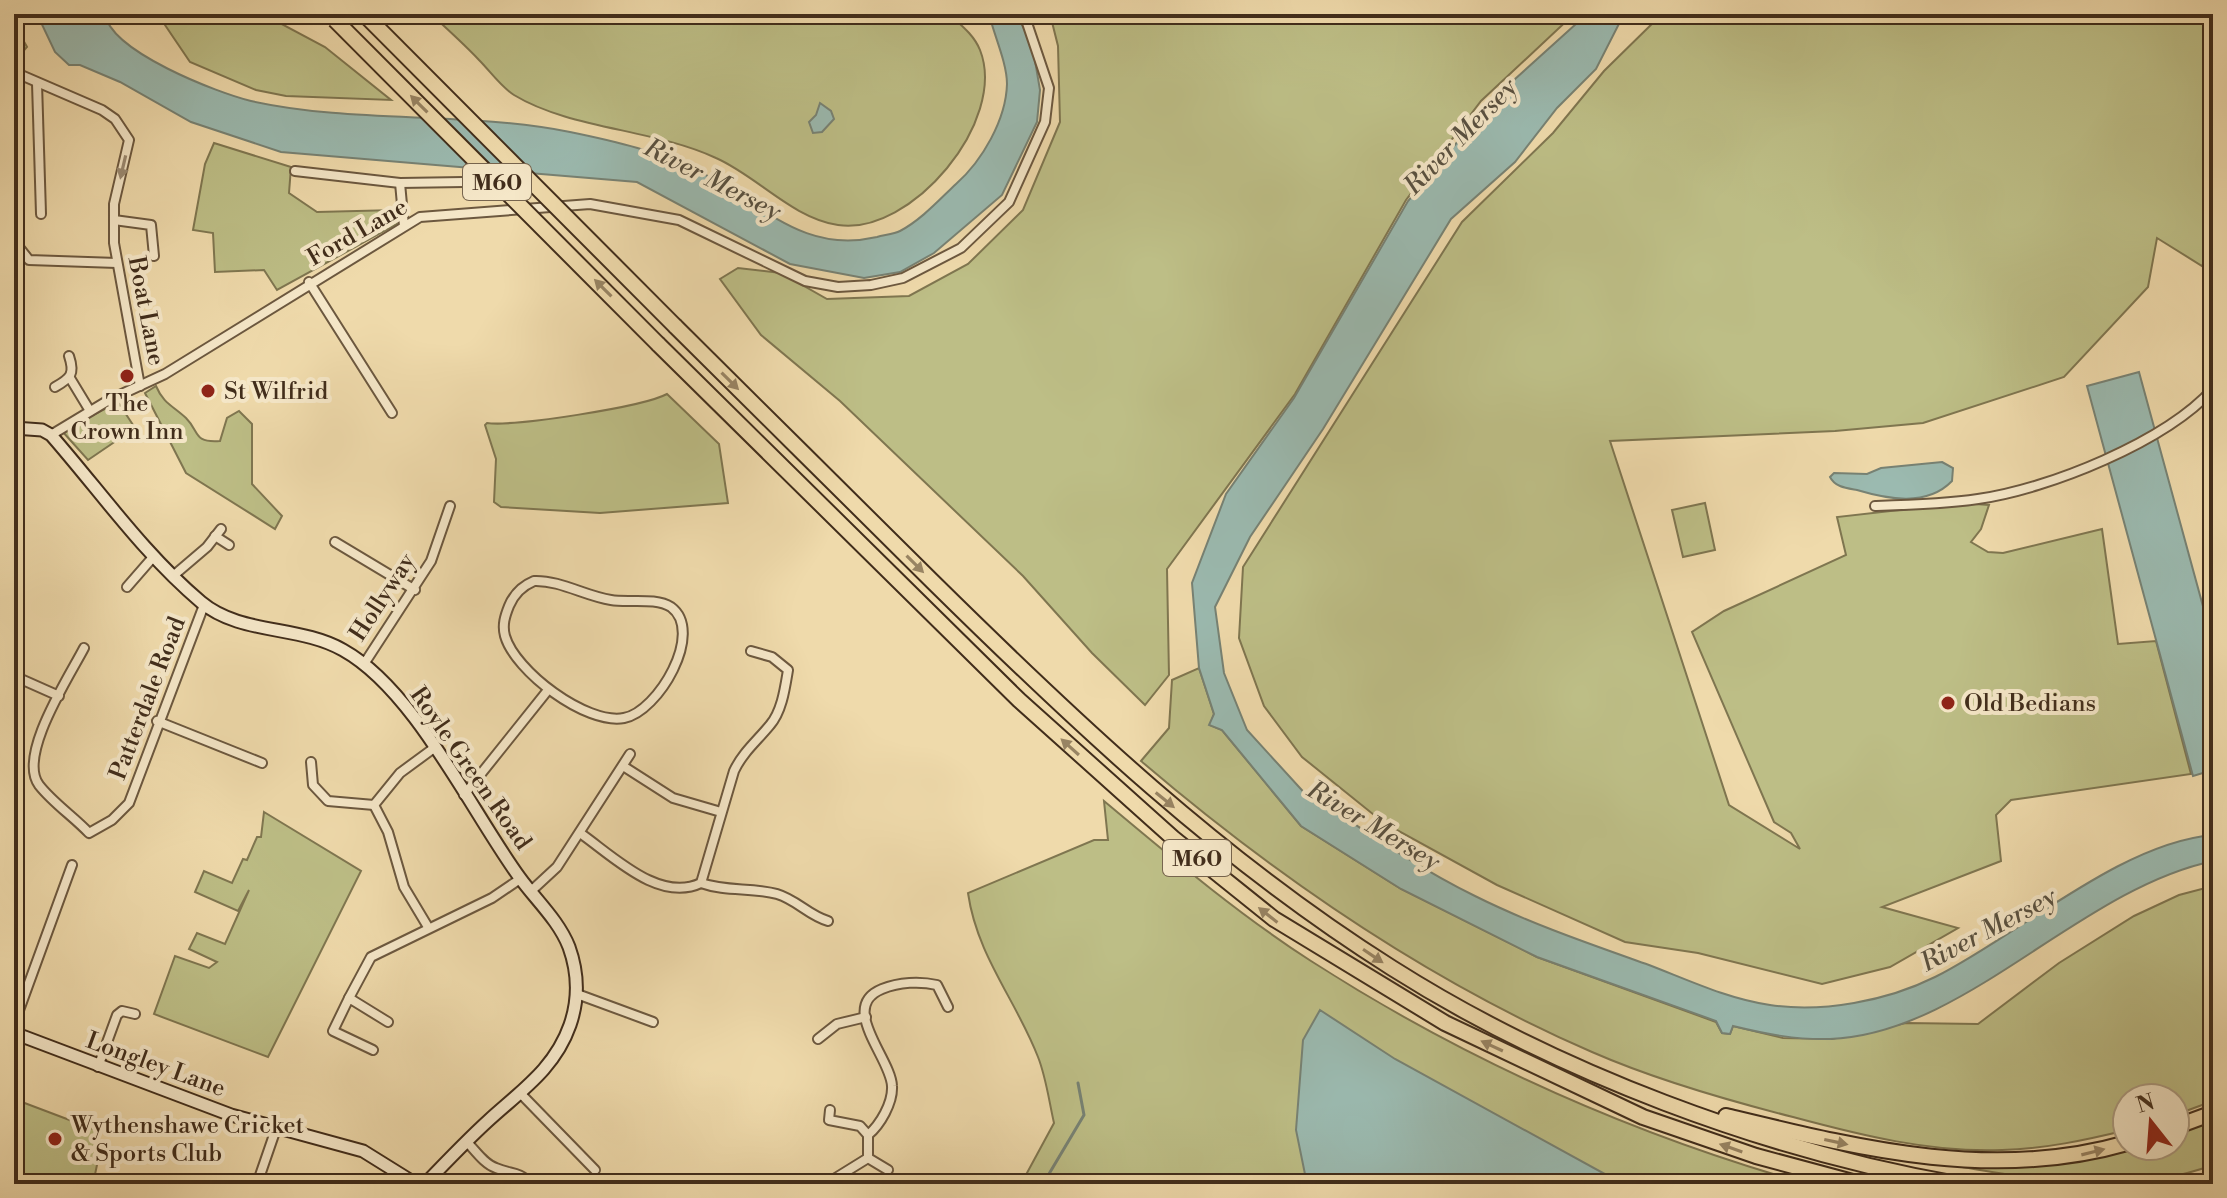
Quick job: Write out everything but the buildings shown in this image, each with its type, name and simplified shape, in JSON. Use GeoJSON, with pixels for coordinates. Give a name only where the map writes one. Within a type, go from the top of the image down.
{"type":"FeatureCollection","features":[{"type":"Feature","properties":{"kind":"highway","name":"M60"},"geometry":{"type":"LineString","coordinates":[[364,14],[675,326],[1128,769],[1291,900],[1392,969],[1480,1020],[1651,1098],[1823,1155],[1957,1184]]}},
{"type":"Feature","properties":{"kind":"highway","name":"M60"},"geometry":{"type":"LineString","coordinates":[[332,17],[1019,700],[1162,829],[1274,919],[1445,1023],[1643,1117],[1756,1156],[1860,1184]]}},
{"type":"Feature","properties":{"kind":"highway","name":"M60"},"geometry":{"type":"LineString","coordinates":[[1651,1098],[1872,1149],[1937,1160],[2031,1161],[2084,1155],[2111,1147]]}},
{"type":"Feature","properties":{"kind":"highway"},"geometry":{"type":"LineString","coordinates":[[2191,1121],[2213,1113]]}},
{"type":"Feature","properties":{"kind":"main road"},"geometry":{"type":"LineString","coordinates":[[14,428],[42,430],[51,435]]}},
{"type":"Feature","properties":{"kind":"main road","name":"Royle Green Road"},"geometry":{"type":"LineString","coordinates":[[51,435],[154,556],[204,605],[240,622],[318,639],[364,664],[387,686],[434,748],[568,946],[577,994],[570,1024],[556,1056],[521,1094],[466,1141],[425,1184]]}},
{"type":"Feature","properties":{"kind":"main road","name":"Longley Lane"},"geometry":{"type":"LineString","coordinates":[[14,1033],[231,1115],[363,1151],[416,1184]]}},
{"type":"Feature","properties":{"kind":"street","name":"Ford Lane"},"geometry":{"type":"LineString","coordinates":[[51,435],[90,411],[165,374],[309,282],[420,217],[590,204],[679,220],[805,281],[838,287],[871,285],[903,278],[961,248],[1009,202],[1045,122],[1049,88],[1024,14]]}},
{"type":"Feature","properties":{"kind":"street"},"geometry":{"type":"LineString","coordinates":[[14,72],[37,83],[41,214]]}},
{"type":"Feature","properties":{"kind":"street","name":"Boat Lane"},"geometry":{"type":"LineString","coordinates":[[37,83],[102,110],[125,131],[129,140],[114,220],[114,243],[140,386]]}},
{"type":"Feature","properties":{"kind":"street"},"geometry":{"type":"LineString","coordinates":[[295,171],[400,183],[464,182]]}},
{"type":"Feature","properties":{"kind":"street"},"geometry":{"type":"LineString","coordinates":[[400,183],[404,226]]}},
{"type":"Feature","properties":{"kind":"street"},"geometry":{"type":"LineString","coordinates":[[114,220],[151,225],[154,256]]}},
{"type":"Feature","properties":{"kind":"street"},"geometry":{"type":"LineString","coordinates":[[14,241],[29,260],[117,263]]}},
{"type":"Feature","properties":{"kind":"street"},"geometry":{"type":"LineString","coordinates":[[309,282],[392,413]]}},
{"type":"Feature","properties":{"kind":"street"},"geometry":{"type":"LineString","coordinates":[[55,387],[70,378],[73,371],[69,356]]}},
{"type":"Feature","properties":{"kind":"street"},"geometry":{"type":"LineString","coordinates":[[70,378],[90,411]]}},
{"type":"Feature","properties":{"kind":"street"},"geometry":{"type":"LineString","coordinates":[[1875,506],[1977,499],[2078,471],[2180,417],[2213,389]]}},
{"type":"Feature","properties":{"kind":"street","name":"Hollyway"},"geometry":{"type":"LineString","coordinates":[[364,664],[415,590],[431,561],[450,506]]}},
{"type":"Feature","properties":{"kind":"street"},"geometry":{"type":"LineString","coordinates":[[173,576],[218,532],[229,545]]}},
{"type":"Feature","properties":{"kind":"street"},"geometry":{"type":"LineString","coordinates":[[335,542],[415,590]]}},
{"type":"Feature","properties":{"kind":"street"},"geometry":{"type":"LineString","coordinates":[[127,587],[154,556]]}},
{"type":"Feature","properties":{"kind":"street"},"geometry":{"type":"LineString","coordinates":[[543,581],[589,596],[656,602],[668,605],[679,618],[684,633],[666,682],[652,703],[635,715],[600,718],[548,690],[509,647],[504,635],[505,617],[512,600],[527,584],[543,581]]}},
{"type":"Feature","properties":{"kind":"street","name":"Patterdale Road"},"geometry":{"type":"LineString","coordinates":[[59,696],[37,742],[32,762],[37,784],[89,833],[112,820],[129,803],[157,721],[204,605]]}},
{"type":"Feature","properties":{"kind":"street"},"geometry":{"type":"LineString","coordinates":[[14,676],[59,696],[84,648]]}},
{"type":"Feature","properties":{"kind":"street"},"geometry":{"type":"LineString","coordinates":[[701,883],[737,763],[773,723],[786,683],[788,670],[772,657],[751,651]]}},
{"type":"Feature","properties":{"kind":"street"},"geometry":{"type":"LineString","coordinates":[[464,795],[548,690]]}},
{"type":"Feature","properties":{"kind":"street"},"geometry":{"type":"LineString","coordinates":[[157,721],[262,763]]}},
{"type":"Feature","properties":{"kind":"street"},"geometry":{"type":"LineString","coordinates":[[374,805],[400,773],[434,748]]}},
{"type":"Feature","properties":{"kind":"street"},"geometry":{"type":"LineString","coordinates":[[530,892],[557,867],[630,754]]}},
{"type":"Feature","properties":{"kind":"street"},"geometry":{"type":"LineString","coordinates":[[311,762],[313,785],[328,801],[374,805]]}},
{"type":"Feature","properties":{"kind":"street"},"geometry":{"type":"LineString","coordinates":[[623,766],[673,798],[721,812]]}},
{"type":"Feature","properties":{"kind":"street"},"geometry":{"type":"LineString","coordinates":[[300,779],[312,778]]}},
{"type":"Feature","properties":{"kind":"street"},"geometry":{"type":"LineString","coordinates":[[374,805],[388,832],[404,887],[428,927]]}},
{"type":"Feature","properties":{"kind":"street"},"geometry":{"type":"LineString","coordinates":[[580,833],[666,888],[686,890],[701,883],[724,891],[775,893],[795,901],[811,916],[828,921]]}},
{"type":"Feature","properties":{"kind":"street"},"geometry":{"type":"LineString","coordinates":[[14,1024],[72,865]]}},
{"type":"Feature","properties":{"kind":"street"},"geometry":{"type":"LineString","coordinates":[[373,1050],[333,1031],[371,957],[492,898],[520,879]]}},
{"type":"Feature","properties":{"kind":"street"},"geometry":{"type":"LineString","coordinates":[[868,1158],[868,1135],[882,1118],[892,1086],[864,1006],[878,991],[922,982],[937,985],[948,1007]]}},
{"type":"Feature","properties":{"kind":"street"},"geometry":{"type":"LineString","coordinates":[[577,994],[653,1022]]}},
{"type":"Feature","properties":{"kind":"street"},"geometry":{"type":"LineString","coordinates":[[349,998],[388,1022]]}},
{"type":"Feature","properties":{"kind":"street"},"geometry":{"type":"LineString","coordinates":[[98,1067],[117,1015],[122,1011],[135,1014]]}},
{"type":"Feature","properties":{"kind":"street"},"geometry":{"type":"LineString","coordinates":[[818,1039],[837,1024],[866,1017]]}},
{"type":"Feature","properties":{"kind":"street"},"geometry":{"type":"LineString","coordinates":[[521,1094],[595,1170]]}},
{"type":"Feature","properties":{"kind":"street"},"geometry":{"type":"LineString","coordinates":[[830,1110],[829,1120],[860,1126],[868,1135]]}},
{"type":"Feature","properties":{"kind":"street"},"geometry":{"type":"LineString","coordinates":[[257,1184],[277,1126]]}},
{"type":"Feature","properties":{"kind":"street"},"geometry":{"type":"LineString","coordinates":[[466,1141],[495,1168],[518,1171],[532,1184]]}},
{"type":"Feature","properties":{"kind":"street"},"geometry":{"type":"LineString","coordinates":[[868,1158],[888,1170]]}},
{"type":"Feature","properties":{"kind":"street"},"geometry":{"type":"LineString","coordinates":[[826,1184],[868,1158]]}},
{"type":"Feature","properties":{"kind":"street"},"geometry":{"type":"LineString","coordinates":[[518,1171],[524,1161]]}},
{"type":"Feature","properties":{"kind":"green space"},"geometry":{"type":"Polygon","coordinates":[[[166,14],[263,14],[325,47],[391,100],[286,96],[256,90],[190,62],[165,25],[166,14]]]}},
{"type":"Feature","properties":{"kind":"green space"},"geometry":{"type":"Polygon","coordinates":[[[431,14],[949,14],[967,30],[980,50],[985,78],[980,109],[967,139],[947,168],[922,193],[895,212],[866,224],[838,225],[805,214],[731,166],[692,148],[560,115],[514,95],[431,14]]]}},
{"type":"Feature","properties":{"kind":"green space"},"geometry":{"type":"Polygon","coordinates":[[[1050,14],[1574,14],[1481,101],[1406,200],[1295,394],[1167,569],[1169,675],[1145,705],[1092,653],[1023,576],[840,401],[761,335],[720,279],[738,268],[781,273],[827,299],[909,296],[968,264],[1023,210],[1060,122],[1058,46],[1050,14]]]}},
{"type":"Feature","properties":{"kind":"green space"},"geometry":{"type":"Polygon","coordinates":[[[1662,14],[2213,14],[2213,245],[2202,266],[2157,238],[2148,287],[2064,377],[1923,423],[1835,431],[1610,441],[1729,805],[1800,849],[1791,833],[1774,822],[1692,632],[1724,611],[1846,555],[1837,517],[1962,503],[1989,505],[1981,529],[1971,542],[1988,552],[2003,553],[2102,529],[2118,644],[2156,641],[2191,774],[2011,800],[1996,815],[2001,861],[1882,907],[1958,928],[1890,967],[1822,984],[1698,953],[1625,942],[1497,885],[1384,823],[1302,757],[1264,706],[1239,638],[1243,567],[1462,222],[1553,133],[1604,71],[1662,14]]]}},
{"type":"Feature","properties":{"kind":"green space"},"geometry":{"type":"Polygon","coordinates":[[[14,24],[27,47],[14,62],[14,24]]]}},
{"type":"Feature","properties":{"kind":"green space"},"geometry":{"type":"Polygon","coordinates":[[[214,143],[291,167],[289,193],[317,212],[396,210],[397,224],[277,290],[264,270],[215,272],[213,233],[193,230],[205,164],[214,143]]]}},
{"type":"Feature","properties":{"kind":"green space"},"geometry":{"type":"Polygon","coordinates":[[[156,386],[165,400],[205,440],[220,441],[227,418],[239,411],[252,424],[252,484],[282,516],[275,529],[186,473],[145,393],[156,386]]]}},
{"type":"Feature","properties":{"kind":"green space"},"geometry":{"type":"Polygon","coordinates":[[[667,394],[719,444],[728,503],[600,513],[501,507],[494,502],[496,459],[485,425],[487,423],[577,415],[632,405],[667,394]]]}},
{"type":"Feature","properties":{"kind":"green space"},"geometry":{"type":"Polygon","coordinates":[[[118,402],[135,428],[88,460],[62,431],[118,402]]]}},
{"type":"Feature","properties":{"kind":"green space"},"geometry":{"type":"Polygon","coordinates":[[[1705,503],[1715,550],[1683,557],[1672,510],[1705,503]]]}},
{"type":"Feature","properties":{"kind":"green space"},"geometry":{"type":"Polygon","coordinates":[[[1199,668],[1214,714],[1210,725],[1222,730],[1301,826],[1401,889],[1537,957],[1716,1022],[1722,1033],[1730,1034],[1733,1026],[1783,1038],[1832,1039],[1906,1023],[1978,1024],[2059,963],[2134,916],[2179,895],[2213,886],[2213,1101],[2191,1109],[2191,1082],[2111,1082],[2111,1133],[2033,1148],[1949,1149],[1818,1124],[1742,1104],[1616,1062],[1531,1024],[1412,959],[1300,886],[1141,761],[1169,728],[1172,680],[1199,668]]]}},
{"type":"Feature","properties":{"kind":"green space"},"geometry":{"type":"Polygon","coordinates":[[[1104,801],[1257,924],[1311,961],[1429,1031],[1613,1118],[1807,1184],[1021,1184],[1054,1123],[1038,1057],[988,958],[968,893],[1094,840],[1108,840],[1104,801]]]}},
{"type":"Feature","properties":{"kind":"green space"},"geometry":{"type":"Polygon","coordinates":[[[264,812],[361,871],[268,1057],[154,1014],[175,956],[209,968],[217,962],[189,949],[197,933],[225,944],[249,890],[238,911],[195,892],[204,871],[232,883],[243,859],[247,860],[257,837],[261,837],[264,812]]]}},
{"type":"Feature","properties":{"kind":"green space","name":"Wythenshawe Cricket & Sports Club"},"geometry":{"type":"Polygon","coordinates":[[[14,1099],[96,1130],[97,1165],[93,1184],[14,1184],[14,1099]]]}},
{"type":"Feature","properties":{"kind":"green space"},"geometry":{"type":"Polygon","coordinates":[[[2213,1119],[2213,1165],[2147,1181],[2082,1183],[1950,1165],[2042,1166],[2111,1152],[2111,1162],[2191,1162],[2191,1128],[2213,1119]]]}},
{"type":"Feature","properties":{"kind":"water"},"geometry":{"type":"Polygon","coordinates":[[[37,14],[105,14],[112,28],[145,56],[192,80],[251,101],[330,113],[530,126],[587,135],[638,148],[702,173],[785,223],[827,239],[851,240],[900,231],[930,209],[975,164],[991,139],[1006,98],[1003,58],[989,14],[1016,14],[1032,43],[1040,90],[1037,122],[1002,195],[934,253],[900,272],[864,278],[790,264],[637,182],[281,152],[191,122],[120,82],[80,65],[69,65],[55,52],[37,14]]]}},
{"type":"Feature","properties":{"kind":"water"},"geometry":{"type":"Polygon","coordinates":[[[1587,14],[1624,14],[1596,69],[1557,108],[1515,162],[1451,219],[1323,429],[1250,537],[1215,607],[1224,673],[1247,730],[1310,799],[1320,801],[1415,863],[1475,896],[1539,925],[1724,994],[1770,1005],[1832,1006],[1896,993],[1935,977],[1967,959],[2106,872],[2178,842],[2213,835],[2213,861],[2163,877],[2115,900],[1975,988],[1928,1013],[1880,1031],[1830,1039],[1781,1036],[1733,1026],[1730,1034],[1722,1033],[1716,1021],[1537,957],[1401,889],[1301,826],[1222,730],[1209,725],[1214,714],[1199,668],[1192,583],[1226,494],[1294,398],[1408,201],[1494,98],[1587,14]]]}},
{"type":"Feature","properties":{"kind":"water"},"geometry":{"type":"Polygon","coordinates":[[[820,103],[831,111],[834,119],[822,132],[813,133],[809,122],[816,115],[820,103]]]}},
{"type":"Feature","properties":{"kind":"water"},"geometry":{"type":"Polygon","coordinates":[[[2139,372],[2213,643],[2213,770],[2193,776],[2087,386],[2139,372]]]}},
{"type":"Feature","properties":{"kind":"water"},"geometry":{"type":"Polygon","coordinates":[[[1942,462],[1953,468],[1952,481],[1931,495],[1919,498],[1894,498],[1869,493],[1841,486],[1830,477],[1834,473],[1867,474],[1881,468],[1942,462]]]}},
{"type":"Feature","properties":{"kind":"water"},"geometry":{"type":"Polygon","coordinates":[[[1320,1010],[1395,1059],[1623,1184],[1307,1184],[1296,1130],[1303,1040],[1320,1010]]]}},
{"type":"Feature","properties":{"kind":"waterway"},"geometry":{"type":"LineString","coordinates":[[1043,1184],[1084,1115],[1078,1083]]}},
{"type":"Feature","properties":{"kind":"railway"},"geometry":{"type":"LineString","coordinates":[[2187,1184],[2213,1174]]}},
{"type":"Feature","properties":{"kind":"place","name":"The Crown Inn"},"geometry":{"type":"Point","coordinates":[127,376]}},
{"type":"Feature","properties":{"kind":"place","name":"St Wilfrid"},"geometry":{"type":"Point","coordinates":[208,391]}},
{"type":"Feature","properties":{"kind":"place","name":"Old Bedians"},"geometry":{"type":"Point","coordinates":[1948,703]}},
{"type":"Feature","properties":{"kind":"place","name":"Wythenshawe Cricket & Sports Club"},"geometry":{"type":"Point","coordinates":[55,1139]}},
{"type":"Feature","properties":{"kind":"water label","name":"River Mersey"},"geometry":{"type":"Point","coordinates":[1460,136]}},
{"type":"Feature","properties":{"kind":"water label","name":"River Mersey"},"geometry":{"type":"Point","coordinates":[713,179]}},
{"type":"Feature","properties":{"kind":"water label","name":"River Mersey"},"geometry":{"type":"Point","coordinates":[1374,825]}},
{"type":"Feature","properties":{"kind":"water label","name":"River Mersey"},"geometry":{"type":"Point","coordinates":[1988,929]}}]}
